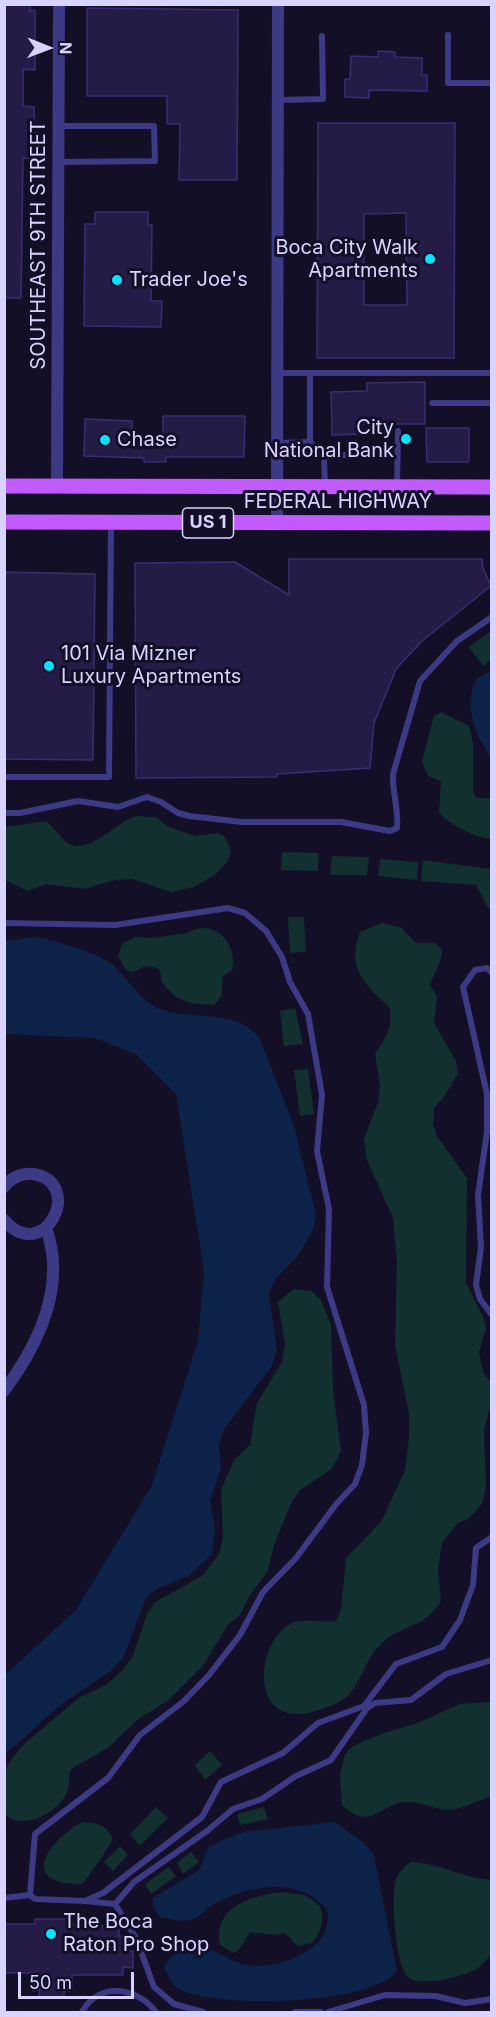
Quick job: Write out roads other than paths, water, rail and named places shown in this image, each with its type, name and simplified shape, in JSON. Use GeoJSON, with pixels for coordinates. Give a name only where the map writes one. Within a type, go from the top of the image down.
{"type":"FeatureCollection","features":[{"type":"Feature","properties":{"kind":"main road","name":"FEDERAL HIGHWAY"},"geometry":{"type":"LineString","coordinates":[[4,486],[492,487]]}},
{"type":"Feature","properties":{"kind":"main road","name":"FEDERAL HIGHWAY"},"geometry":{"type":"LineString","coordinates":[[4,522],[492,523]]}},
{"type":"Feature","properties":{"kind":"street","name":"SOUTHEAST 9TH STREET"},"geometry":{"type":"LineString","coordinates":[[57,486],[59,4]]}},
{"type":"Feature","properties":{"kind":"street"},"geometry":{"type":"LineString","coordinates":[[277,524],[278,4]]}},
{"type":"Feature","properties":{"kind":"street"},"geometry":{"type":"LineString","coordinates":[[4,1187],[16,1177],[35,1174],[51,1184],[56,1193],[57,1212],[46,1228],[27,1233],[18,1231],[4,1220]]}},
{"type":"Feature","properties":{"kind":"street"},"geometry":{"type":"LineString","coordinates":[[4,1390],[35,1343],[51,1297],[53,1253],[46,1228]]}},
{"type":"Feature","properties":{"kind":"lane"},"geometry":{"type":"LineString","coordinates":[[448,35],[448,83],[492,83]]}},
{"type":"Feature","properties":{"kind":"lane"},"geometry":{"type":"LineString","coordinates":[[278,100],[323,99],[322,36]]}},
{"type":"Feature","properties":{"kind":"lane"},"geometry":{"type":"LineString","coordinates":[[59,126],[154,126],[155,162],[59,162]]}},
{"type":"Feature","properties":{"kind":"lane"},"geometry":{"type":"LineString","coordinates":[[278,373],[492,373]]}},
{"type":"Feature","properties":{"kind":"lane"},"geometry":{"type":"LineString","coordinates":[[310,373],[310,442]]}},
{"type":"Feature","properties":{"kind":"lane"},"geometry":{"type":"LineString","coordinates":[[432,403],[492,403]]}},
{"type":"Feature","properties":{"kind":"lane"},"geometry":{"type":"LineString","coordinates":[[397,487],[398,431]]}},
{"type":"Feature","properties":{"kind":"lane"},"geometry":{"type":"LineString","coordinates":[[278,442],[310,442],[324,455],[362,455]]}},
{"type":"Feature","properties":{"kind":"lane"},"geometry":{"type":"LineString","coordinates":[[324,455],[325,487]]}},
{"type":"Feature","properties":{"kind":"lane"},"geometry":{"type":"LineString","coordinates":[[4,777],[109,777],[111,522]]}},
{"type":"Feature","properties":{"kind":"lane"},"geometry":{"type":"LineString","coordinates":[[4,813],[20,813],[78,801],[118,807],[147,797],[189,816],[242,822],[341,822],[390,831],[397,828],[398,817],[392,789],[393,774],[420,681],[457,641],[492,617]]}},
{"type":"Feature","properties":{"kind":"lane"},"geometry":{"type":"LineString","coordinates":[[4,923],[115,925],[228,908],[245,913],[266,931],[282,957],[290,982],[308,1014],[310,1023],[322,1109],[317,1151],[329,1209],[327,1287],[364,1405],[366,1433],[362,1466],[355,1484],[337,1503],[296,1558],[263,1592],[240,1635],[209,1675],[184,1701],[141,1735],[108,1778],[35,1834],[30,1895]]}},
{"type":"Feature","properties":{"kind":"lane"},"geometry":{"type":"LineString","coordinates":[[492,973],[487,968],[475,970],[463,987],[487,1094],[487,1132],[478,1195],[481,1247],[476,1285],[480,1299],[492,1315]]}},
{"type":"Feature","properties":{"kind":"lane"},"geometry":{"type":"LineString","coordinates":[[85,1900],[110,1888],[190,1828],[202,1817],[220,1782],[283,1753],[318,1724],[364,1706],[396,1664],[442,1647],[460,1620],[473,1585],[476,1548],[492,1537]]}},
{"type":"Feature","properties":{"kind":"lane"},"geometry":{"type":"LineString","coordinates":[[115,1904],[134,1882],[207,1831],[233,1809],[262,1799],[296,1776],[331,1760],[367,1708],[375,1703],[411,1700],[447,1674],[492,1659]]}},
{"type":"Feature","properties":{"kind":"lane"},"geometry":{"type":"LineString","coordinates":[[4,1898],[30,1895],[35,1899],[85,1900],[115,1904]]}},
{"type":"Feature","properties":{"kind":"lane"},"geometry":{"type":"LineString","coordinates":[[115,1904],[136,1938],[154,1987],[174,2004],[202,2013]]}},
{"type":"Feature","properties":{"kind":"lane"},"geometry":{"type":"LineString","coordinates":[[82,2013],[96,1996],[118,1990],[136,1994],[148,2002],[156,2013]]}},
{"type":"Feature","properties":{"kind":"lane"},"geometry":{"type":"LineString","coordinates":[[328,2013],[393,1995],[436,1996],[465,2003],[492,1999]]}},
{"type":"Feature","properties":{"kind":"lane"},"geometry":{"type":"LineString","coordinates":[[295,2013],[321,2013]]}},
{"type":"Feature","properties":{"kind":"water"},"geometry":{"type":"Polygon","coordinates":[[[492,671],[491,759],[476,731],[470,701],[476,679],[492,671]]]}},
{"type":"Feature","properties":{"kind":"water"},"geometry":{"type":"Polygon","coordinates":[[[35,937],[76,948],[106,960],[153,1006],[173,1012],[237,1022],[249,1028],[259,1037],[294,1126],[316,1215],[313,1230],[297,1257],[275,1279],[269,1294],[277,1350],[272,1366],[224,1429],[219,1445],[221,1469],[210,1501],[215,1528],[212,1554],[190,1575],[157,1589],[146,1598],[124,1656],[112,1670],[63,1703],[5,1754],[5,1675],[76,1610],[152,1485],[198,1341],[204,1271],[176,1094],[136,1054],[94,1038],[5,1034],[5,941],[35,937]]]}},
{"type":"Feature","properties":{"kind":"water"},"geometry":{"type":"Polygon","coordinates":[[[335,1822],[364,1843],[374,1855],[397,1971],[382,1982],[358,1991],[292,2000],[225,1999],[198,1995],[174,1985],[164,1967],[176,1953],[189,1947],[207,1948],[236,1962],[255,1966],[285,1962],[300,1956],[322,1937],[327,1925],[327,1910],[316,1899],[303,1892],[289,1888],[259,1888],[229,1897],[213,1905],[196,1918],[181,1921],[160,1917],[153,1906],[153,1898],[199,1870],[209,1847],[220,1841],[244,1832],[335,1822]]]}},
{"type":"Feature","properties":{"kind":"place","name":"Boca City Walk Apartments"},"geometry":{"type":"Point","coordinates":[430,259]}},
{"type":"Feature","properties":{"kind":"place","name":"Trader Joe's"},"geometry":{"type":"Point","coordinates":[117,280]}},
{"type":"Feature","properties":{"kind":"place","name":"City National Bank"},"geometry":{"type":"Point","coordinates":[406,439]}},
{"type":"Feature","properties":{"kind":"place","name":"Chase"},"geometry":{"type":"Point","coordinates":[105,440]}},
{"type":"Feature","properties":{"kind":"place","name":"101 Via Mizner Luxury Apartments"},"geometry":{"type":"Point","coordinates":[49,666]}},
{"type":"Feature","properties":{"kind":"place","name":"The Boca Raton Pro Shop"},"geometry":{"type":"Point","coordinates":[51,1934]}}]}
